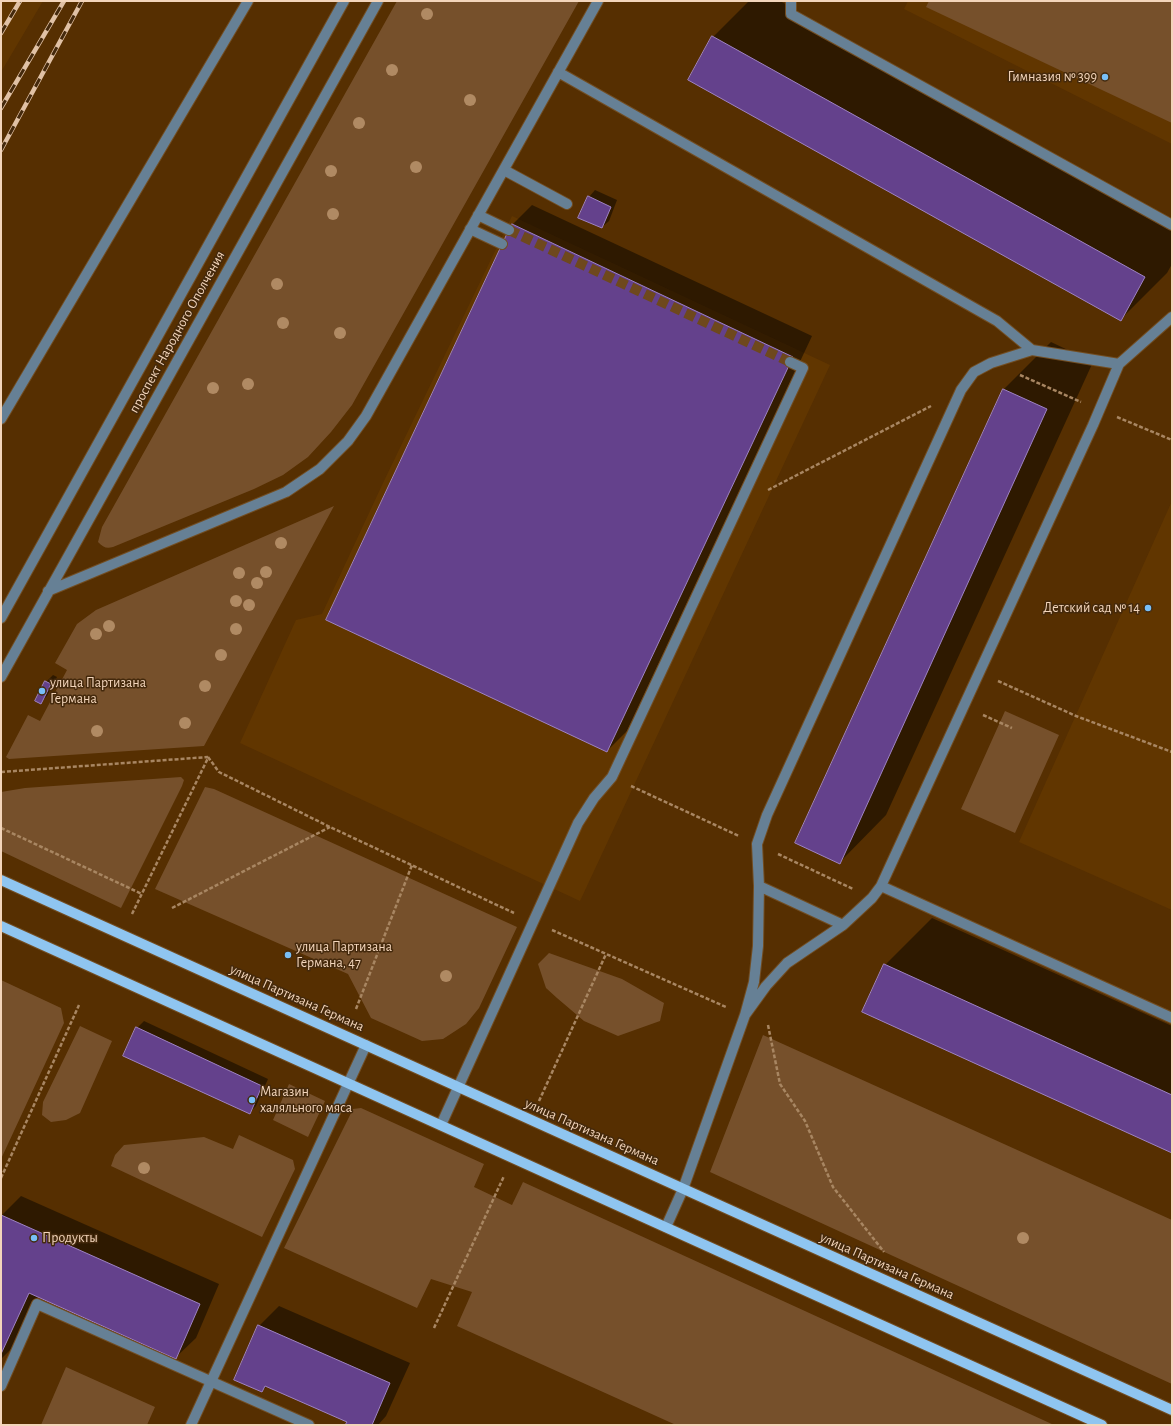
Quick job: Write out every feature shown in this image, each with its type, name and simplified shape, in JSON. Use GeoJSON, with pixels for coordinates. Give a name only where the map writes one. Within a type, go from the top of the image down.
{"type":"FeatureCollection","features":[{"type":"Feature","properties":{"kind":"main road","name":"улица Партизана Германа"},"geometry":{"type":"LineString","coordinates":[[1,880],[1172,1410]]}},
{"type":"Feature","properties":{"kind":"main road"},"geometry":{"type":"LineString","coordinates":[[1,926],[1102,1425]]}},
{"type":"Feature","properties":{"kind":"street"},"geometry":{"type":"LineString","coordinates":[[1,419],[248,1]]}},
{"type":"Feature","properties":{"kind":"street","name":"проспект Народного Ополчения"},"geometry":{"type":"LineString","coordinates":[[1,618],[344,1]]}},
{"type":"Feature","properties":{"kind":"street","name":"проспект Народного Ополчения"},"geometry":{"type":"LineString","coordinates":[[1,676],[378,1]]}},
{"type":"Feature","properties":{"kind":"street"},"geometry":{"type":"LineString","coordinates":[[48,591],[286,492],[320,469],[348,441],[366,416],[598,1]]}},
{"type":"Feature","properties":{"kind":"street"},"geometry":{"type":"LineString","coordinates":[[791,1],[791,14],[1172,225]]}},
{"type":"Feature","properties":{"kind":"street"},"geometry":{"type":"LineString","coordinates":[[558,72],[997,321],[1032,350]]}},
{"type":"Feature","properties":{"kind":"street"},"geometry":{"type":"LineString","coordinates":[[504,170],[567,204]]}},
{"type":"Feature","properties":{"kind":"street"},"geometry":{"type":"LineString","coordinates":[[478,215],[509,230]]}},
{"type":"Feature","properties":{"kind":"street"},"geometry":{"type":"LineString","coordinates":[[470,229],[502,244]]}},
{"type":"Feature","properties":{"kind":"street"},"geometry":{"type":"LineString","coordinates":[[745,1015],[766,986],[787,963],[843,925],[872,898],[881,886],[1119,364],[1172,317]]}},
{"type":"Feature","properties":{"kind":"street"},"geometry":{"type":"LineString","coordinates":[[666,1227],[683,1189],[745,1015],[754,982],[758,946],[759,886],[757,844],[767,815],[961,390],[974,372],[991,363],[1032,350],[1119,364]]}},
{"type":"Feature","properties":{"kind":"street"},"geometry":{"type":"LineString","coordinates":[[441,1125],[578,823],[594,798],[612,777],[803,368],[790,362]]}},
{"type":"Feature","properties":{"kind":"street"},"geometry":{"type":"LineString","coordinates":[[759,886],[843,925]]}},
{"type":"Feature","properties":{"kind":"street"},"geometry":{"type":"LineString","coordinates":[[881,886],[1172,1018]]}},
{"type":"Feature","properties":{"kind":"street"},"geometry":{"type":"LineString","coordinates":[[191,1425],[366,1045]]}},
{"type":"Feature","properties":{"kind":"street"},"geometry":{"type":"LineString","coordinates":[[1,1386],[37,1304],[308,1425]]}},
{"type":"Feature","properties":{"kind":"path"},"geometry":{"type":"LineString","coordinates":[[991,363],[1172,440]]}},
{"type":"Feature","properties":{"kind":"path"},"geometry":{"type":"LineString","coordinates":[[738,506],[961,390]]}},
{"type":"Feature","properties":{"kind":"path"},"geometry":{"type":"LineString","coordinates":[[979,672],[1076,716],[1172,752]]}},
{"type":"Feature","properties":{"kind":"path"},"geometry":{"type":"LineString","coordinates":[[964,706],[1012,728]]}},
{"type":"Feature","properties":{"kind":"path"},"geometry":{"type":"LineString","coordinates":[[1,772],[208,757]]}},
{"type":"Feature","properties":{"kind":"path"},"geometry":{"type":"LineString","coordinates":[[208,757],[219,772],[330,827],[534,922],[745,1015]]}},
{"type":"Feature","properties":{"kind":"path"},"geometry":{"type":"LineString","coordinates":[[132,914],[208,757]]}},
{"type":"Feature","properties":{"kind":"path"},"geometry":{"type":"LineString","coordinates":[[172,908],[330,827]]}},
{"type":"Feature","properties":{"kind":"path"},"geometry":{"type":"LineString","coordinates":[[1,828],[142,894]]}},
{"type":"Feature","properties":{"kind":"path"},"geometry":{"type":"LineString","coordinates":[[356,1009],[412,865]]}},
{"type":"Feature","properties":{"kind":"path"},"geometry":{"type":"LineString","coordinates":[[530,1119],[606,954]]}},
{"type":"Feature","properties":{"kind":"path"},"geometry":{"type":"LineString","coordinates":[[1,1178],[79,1005]]}},
{"type":"Feature","properties":{"kind":"path"},"geometry":{"type":"LineString","coordinates":[[768,1025],[780,1084],[805,1121],[833,1186],[884,1252]]}},
{"type":"Feature","properties":{"kind":"path"},"geometry":{"type":"LineString","coordinates":[[434,1328],[512,1158]]}},
{"type":"Feature","properties":{"kind":"shaded area"},"geometry":{"type":"Polygon","coordinates":[[[1,1],[43,1],[1,72],[1,1]]]}},
{"type":"Feature","properties":{"kind":"shaded area"},"geometry":{"type":"Polygon","coordinates":[[[397,1],[579,1],[352,405],[331,432],[308,457],[283,475],[254,489],[113,547],[106,548],[98,542],[102,527],[397,1]]]}},
{"type":"Feature","properties":{"kind":"shaded area","name":"Гимназия № 399"},"geometry":{"type":"Polygon","coordinates":[[[908,1],[1172,1],[1172,144],[904,9],[908,1]]]}},
{"type":"Feature","properties":{"kind":"shaded area","name":"Гимназия № 399"},"geometry":{"type":"Polygon","coordinates":[[[929,1],[1172,1],[1172,123],[926,7],[929,1]]]}},
{"type":"Feature","properties":{"kind":"shaded area"},"geometry":{"type":"Polygon","coordinates":[[[512,216],[830,365],[580,901],[240,743],[296,620],[322,614],[383,483],[512,216]]]}},
{"type":"Feature","properties":{"kind":"shaded area","name":"Детский сад № 14"},"geometry":{"type":"Polygon","coordinates":[[[1172,501],[1172,910],[1019,842],[1172,501]]]}},
{"type":"Feature","properties":{"kind":"shaded area"},"geometry":{"type":"Polygon","coordinates":[[[334,506],[204,746],[9,759],[6,757],[28,715],[40,721],[67,670],[55,663],[77,624],[96,610],[334,506]]]}},
{"type":"Feature","properties":{"kind":"shaded area"},"geometry":{"type":"Polygon","coordinates":[[[1005,711],[1059,735],[1015,833],[961,809],[1005,711]]]}},
{"type":"Feature","properties":{"kind":"shaded area"},"geometry":{"type":"Polygon","coordinates":[[[181,777],[184,780],[182,786],[121,908],[1,851],[1,792],[25,788],[181,777]]]}},
{"type":"Feature","properties":{"kind":"shaded area"},"geometry":{"type":"Polygon","coordinates":[[[205,787],[214,789],[517,927],[479,1008],[466,1024],[443,1039],[422,1041],[371,1018],[348,974],[155,889],[205,787]]]}},
{"type":"Feature","properties":{"kind":"shaded area"},"geometry":{"type":"Polygon","coordinates":[[[549,953],[622,979],[664,1003],[660,1021],[618,1036],[584,1021],[546,988],[538,964],[549,953]]]}},
{"type":"Feature","properties":{"kind":"shaded area"},"geometry":{"type":"Polygon","coordinates":[[[1,980],[61,1008],[64,1023],[1,1159],[1,980]]]}},
{"type":"Feature","properties":{"kind":"shaded area"},"geometry":{"type":"Polygon","coordinates":[[[80,1026],[112,1041],[80,1113],[66,1120],[51,1122],[42,1115],[43,1102],[80,1026]]]}},
{"type":"Feature","properties":{"kind":"shaded area"},"geometry":{"type":"Polygon","coordinates":[[[763,1035],[1172,1220],[1172,1384],[710,1172],[763,1035]]]}},
{"type":"Feature","properties":{"kind":"shaded area"},"geometry":{"type":"Polygon","coordinates":[[[289,1084],[325,1101],[308,1137],[273,1120],[289,1084]]]}},
{"type":"Feature","properties":{"kind":"shaded area"},"geometry":{"type":"Polygon","coordinates":[[[361,1108],[484,1164],[474,1187],[512,1205],[523,1182],[1054,1425],[676,1425],[457,1326],[472,1292],[431,1279],[417,1308],[284,1248],[353,1109],[361,1108]]]}},
{"type":"Feature","properties":{"kind":"shaded area"},"geometry":{"type":"Polygon","coordinates":[[[239,1135],[293,1160],[295,1169],[262,1237],[111,1166],[115,1155],[124,1145],[204,1137],[233,1149],[239,1135]]]}},
{"type":"Feature","properties":{"kind":"shaded area"},"geometry":{"type":"Polygon","coordinates":[[[66,1367],[155,1407],[147,1425],[41,1425],[66,1367]]]}},
{"type":"Feature","properties":{"kind":"building"},"geometry":{"type":"Polygon","coordinates":[[[712,36],[1145,277],[1121,321],[688,80],[712,36]]]}},
{"type":"Feature","properties":{"kind":"building"},"geometry":{"type":"Polygon","coordinates":[[[588,196],[611,207],[602,228],[578,218],[588,196]]]}},
{"type":"Feature","properties":{"kind":"building"},"geometry":{"type":"Polygon","coordinates":[[[512,224],[793,357],[607,752],[326,620],[512,224]]]}},
{"type":"Feature","properties":{"kind":"building"},"geometry":{"type":"Polygon","coordinates":[[[1003,389],[1047,409],[840,864],[795,843],[1003,389]]]}},
{"type":"Feature","properties":{"kind":"building"},"geometry":{"type":"Polygon","coordinates":[[[45,681],[51,684],[41,704],[35,701],[45,681]]]}},
{"type":"Feature","properties":{"kind":"building"},"geometry":{"type":"Polygon","coordinates":[[[884,964],[1172,1095],[1172,1153],[862,1012],[884,964]]]}},
{"type":"Feature","properties":{"kind":"building"},"geometry":{"type":"Polygon","coordinates":[[[136,1027],[262,1086],[250,1114],[123,1056],[136,1027]]]}},
{"type":"Feature","properties":{"kind":"building"},"geometry":{"type":"Polygon","coordinates":[[[1,1215],[200,1304],[176,1359],[29,1293],[1,1354],[1,1215]]]}},
{"type":"Feature","properties":{"kind":"building"},"geometry":{"type":"Polygon","coordinates":[[[258,1325],[390,1383],[372,1425],[345,1425],[347,1422],[265,1386],[262,1392],[234,1380],[258,1325]]]}},
{"type":"Feature","properties":{"kind":"tunnel"},"geometry":{"type":"LineString","coordinates":[[509,230],[790,362]]}},
{"type":"Feature","properties":{"kind":"railway"},"geometry":{"type":"LineString","coordinates":[[1,33],[20,1]]}},
{"type":"Feature","properties":{"kind":"railway"},"geometry":{"type":"LineString","coordinates":[[1,108],[64,1]]}},
{"type":"Feature","properties":{"kind":"railway"},"geometry":{"type":"LineString","coordinates":[[1,150],[82,1]]}},
{"type":"Feature","properties":{"kind":"place","name":"Гимназия № 399"},"geometry":{"type":"Point","coordinates":[1105,77]}},
{"type":"Feature","properties":{"kind":"place","name":"Детский сад № 14"},"geometry":{"type":"Point","coordinates":[1148,608]}},
{"type":"Feature","properties":{"kind":"place","name":"улица Партизана Германа"},"geometry":{"type":"Point","coordinates":[42,691]}},
{"type":"Feature","properties":{"kind":"place","name":"улица Партизана Германа, 47"},"geometry":{"type":"Point","coordinates":[288,955]}},
{"type":"Feature","properties":{"kind":"place","name":"Магазин халяльного мяса"},"geometry":{"type":"Point","coordinates":[252,1100]}},
{"type":"Feature","properties":{"kind":"place","name":"Продукты"},"geometry":{"type":"Point","coordinates":[34,1238]}}]}
